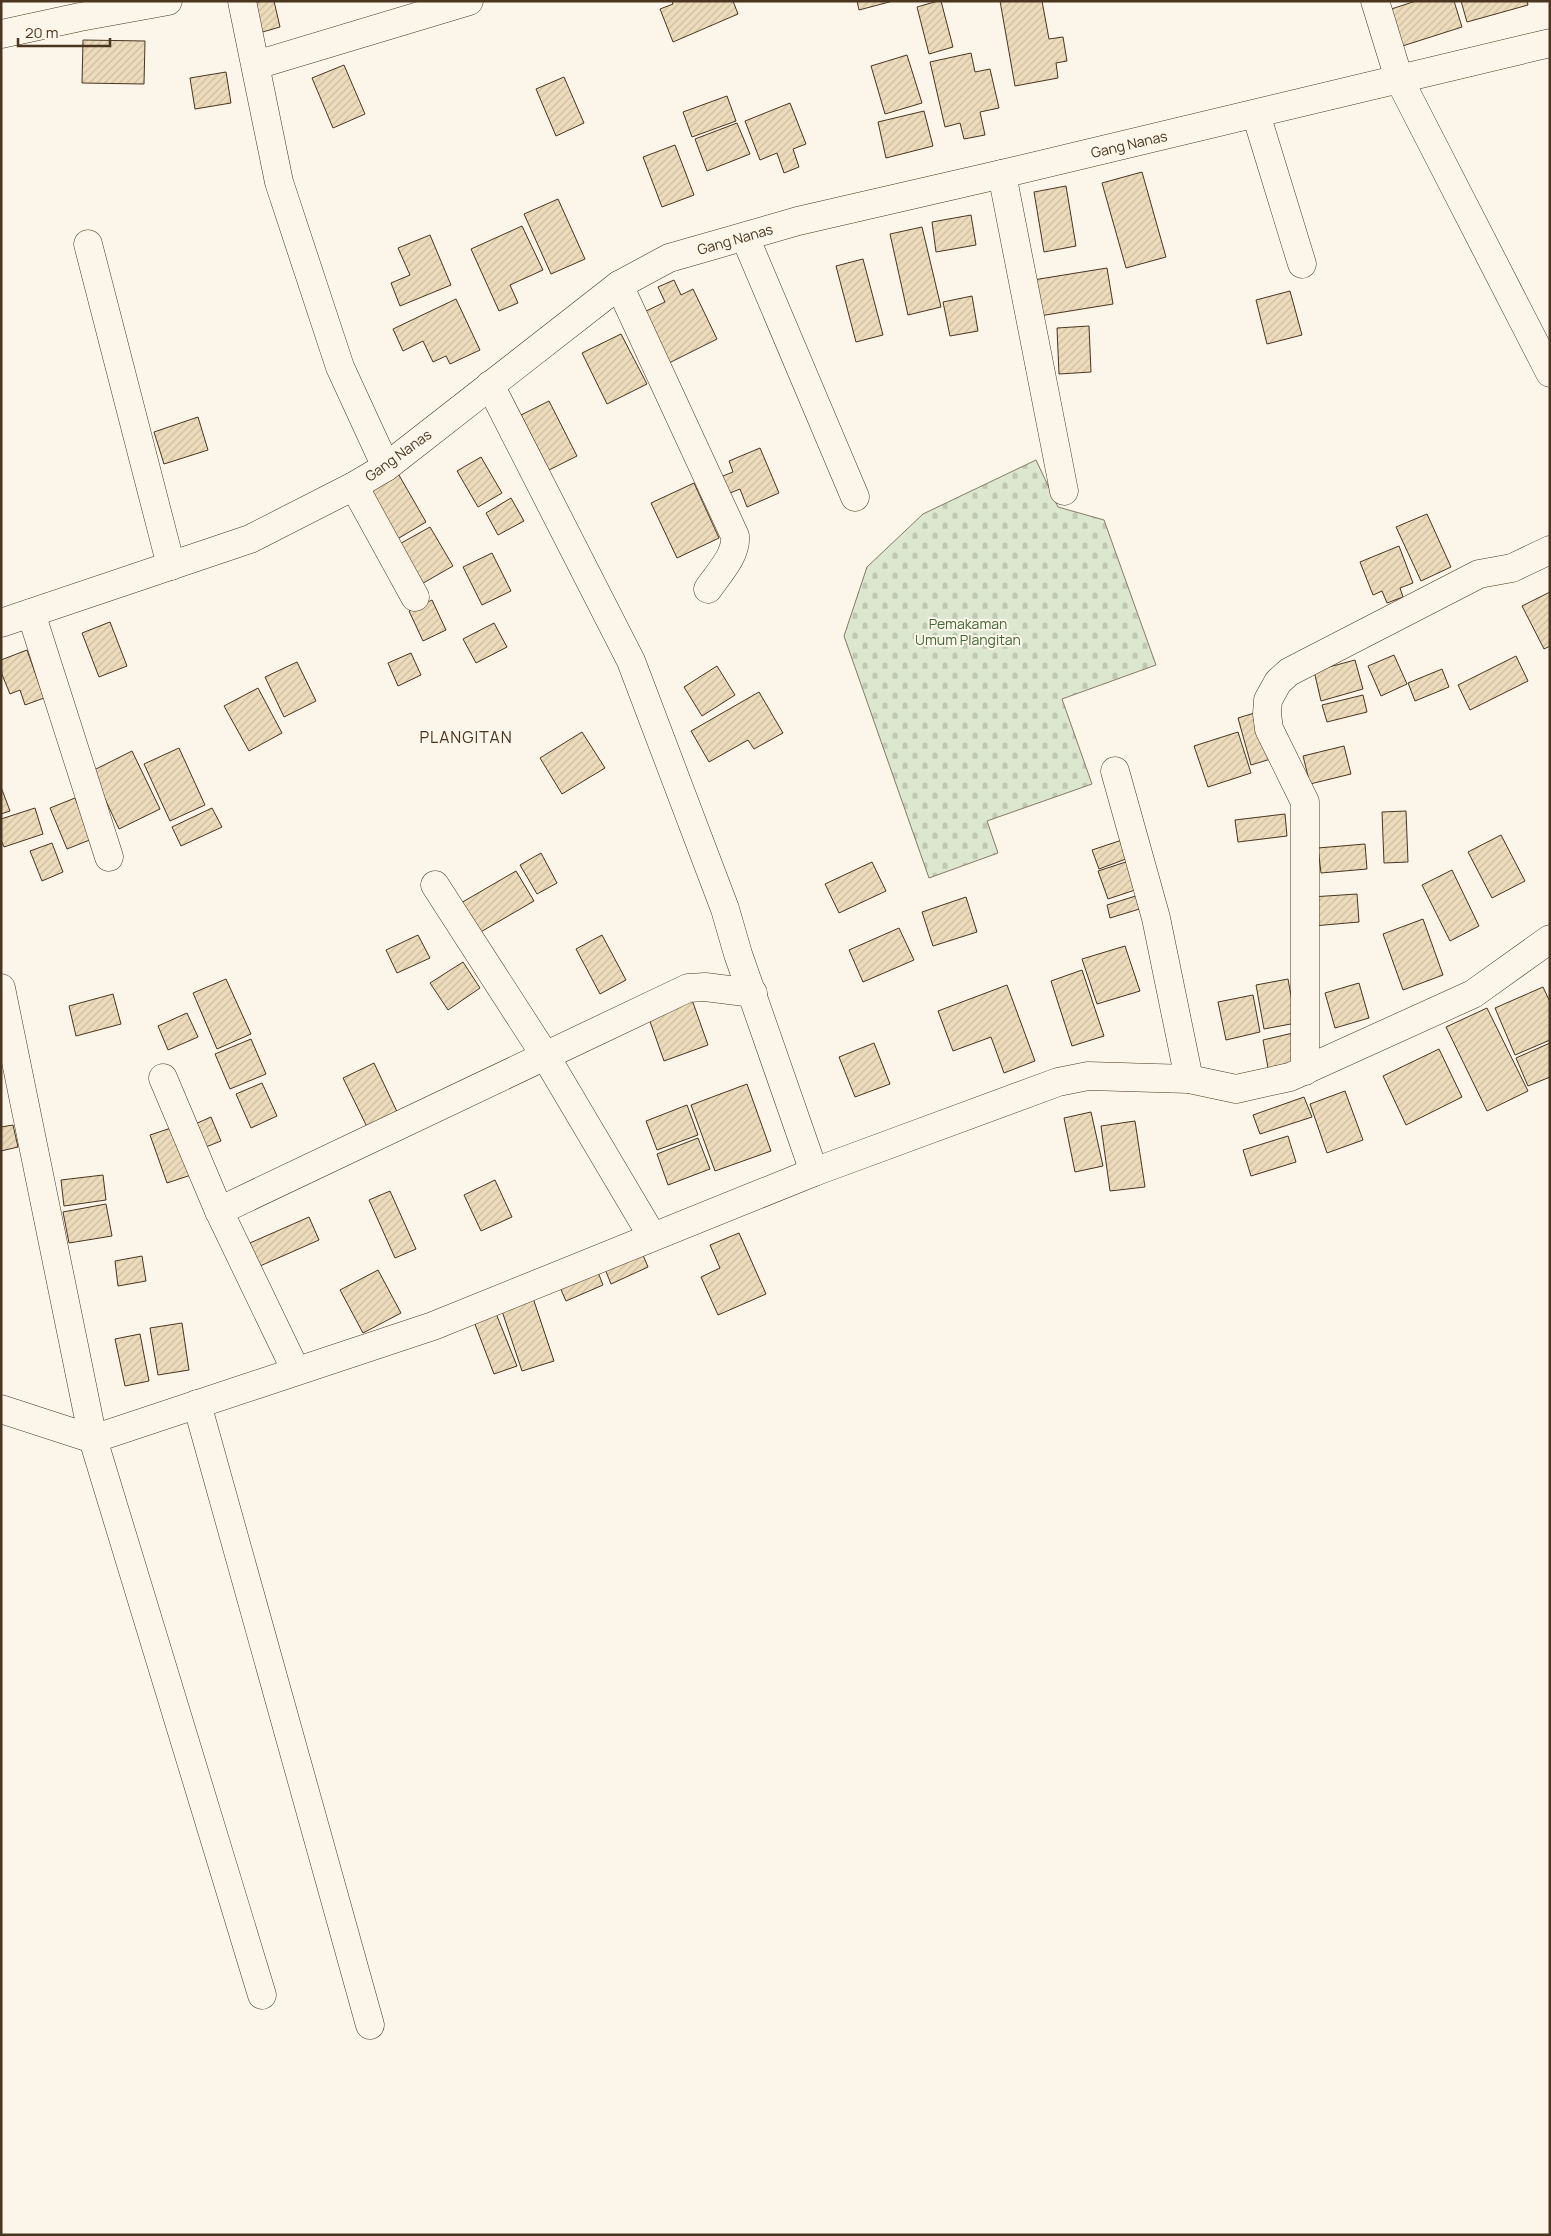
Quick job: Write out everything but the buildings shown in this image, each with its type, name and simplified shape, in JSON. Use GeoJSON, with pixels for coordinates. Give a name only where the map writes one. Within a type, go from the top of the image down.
{"type":"FeatureCollection","features":[{"type":"Feature","properties":{"kind":"street"},"geometry":{"type":"LineString","coordinates":[[1,34],[81,9],[168,1]]}},
{"type":"Feature","properties":{"kind":"street"},"geometry":{"type":"LineString","coordinates":[[242,1],[279,182],[340,367],[386,467]]}},
{"type":"Feature","properties":{"kind":"street"},"geometry":{"type":"LineString","coordinates":[[256,65],[469,1]]}},
{"type":"Feature","properties":{"kind":"street"},"geometry":{"type":"LineString","coordinates":[[1375,1],[1399,79],[1550,373]]}},
{"type":"Feature","properties":{"kind":"street","name":"Gang Nanas"},"geometry":{"type":"LineString","coordinates":[[1,624],[250,539],[354,486],[386,467],[620,285],[669,258],[798,221],[1550,43]]}},
{"type":"Feature","properties":{"kind":"street"},"geometry":{"type":"LineString","coordinates":[[1256,114],[1302,264]]}},
{"type":"Feature","properties":{"kind":"street"},"geometry":{"type":"LineString","coordinates":[[1002,174],[1064,491]]}},
{"type":"Feature","properties":{"kind":"street"},"geometry":{"type":"LineString","coordinates":[[745,237],[855,497]]}},
{"type":"Feature","properties":{"kind":"street"},"geometry":{"type":"LineString","coordinates":[[88,244],[171,566]]}},
{"type":"Feature","properties":{"kind":"street"},"geometry":{"type":"LineString","coordinates":[[620,285],[735,536],[736,545],[732,553],[708,589]]}},
{"type":"Feature","properties":{"kind":"street"},"geometry":{"type":"LineString","coordinates":[[490,385],[630,661],[724,909],[814,1172]]}},
{"type":"Feature","properties":{"kind":"street"},"geometry":{"type":"LineString","coordinates":[[354,486],[415,597]]}},
{"type":"Feature","properties":{"kind":"street"},"geometry":{"type":"LineString","coordinates":[[1305,1071],[1305,802],[1269,729],[1268,700],[1278,682],[1289,672],[1479,574],[1512,568],[1550,550]]}},
{"type":"Feature","properties":{"kind":"street"},"geometry":{"type":"LineString","coordinates":[[31,614],[110,857]]}},
{"type":"Feature","properties":{"kind":"street"},"geometry":{"type":"LineString","coordinates":[[1115,772],[1156,918],[1189,1079]]}},
{"type":"Feature","properties":{"kind":"street"},"geometry":{"type":"LineString","coordinates":[[435,885],[546,1057],[652,1236]]}},
{"type":"Feature","properties":{"kind":"street"},"geometry":{"type":"LineString","coordinates":[[1,1409],[93,1439],[434,1326],[652,1236],[814,1172],[1058,1082],[1088,1076],[1189,1079],[1236,1089],[1290,1077],[1474,994],[1550,939]]}},
{"type":"Feature","properties":{"kind":"street"},"geometry":{"type":"LineString","coordinates":[[219,1211],[688,988],[704,987],[753,993]]}},
{"type":"Feature","properties":{"kind":"street"},"geometry":{"type":"LineString","coordinates":[[1,988],[93,1439],[262,1995]]}},
{"type":"Feature","properties":{"kind":"street"},"geometry":{"type":"LineString","coordinates":[[164,1078],[219,1211],[296,1372]]}},
{"type":"Feature","properties":{"kind":"street"},"geometry":{"type":"LineString","coordinates":[[197,1404],[370,2025]]}},
{"type":"Feature","properties":{"kind":"green space","name":"Pemakaman Umum Plangitan"},"geometry":{"type":"Polygon","coordinates":[[[1036,460],[1058,507],[1104,520],[1156,665],[1062,699],[1092,784],[987,821],[998,853],[929,878],[844,636],[867,567],[923,514],[1036,460]]]}},
{"type":"Feature","properties":{"kind":"district","name":"PLANGITAN"},"geometry":{"type":"Point","coordinates":[466,737]}}]}
